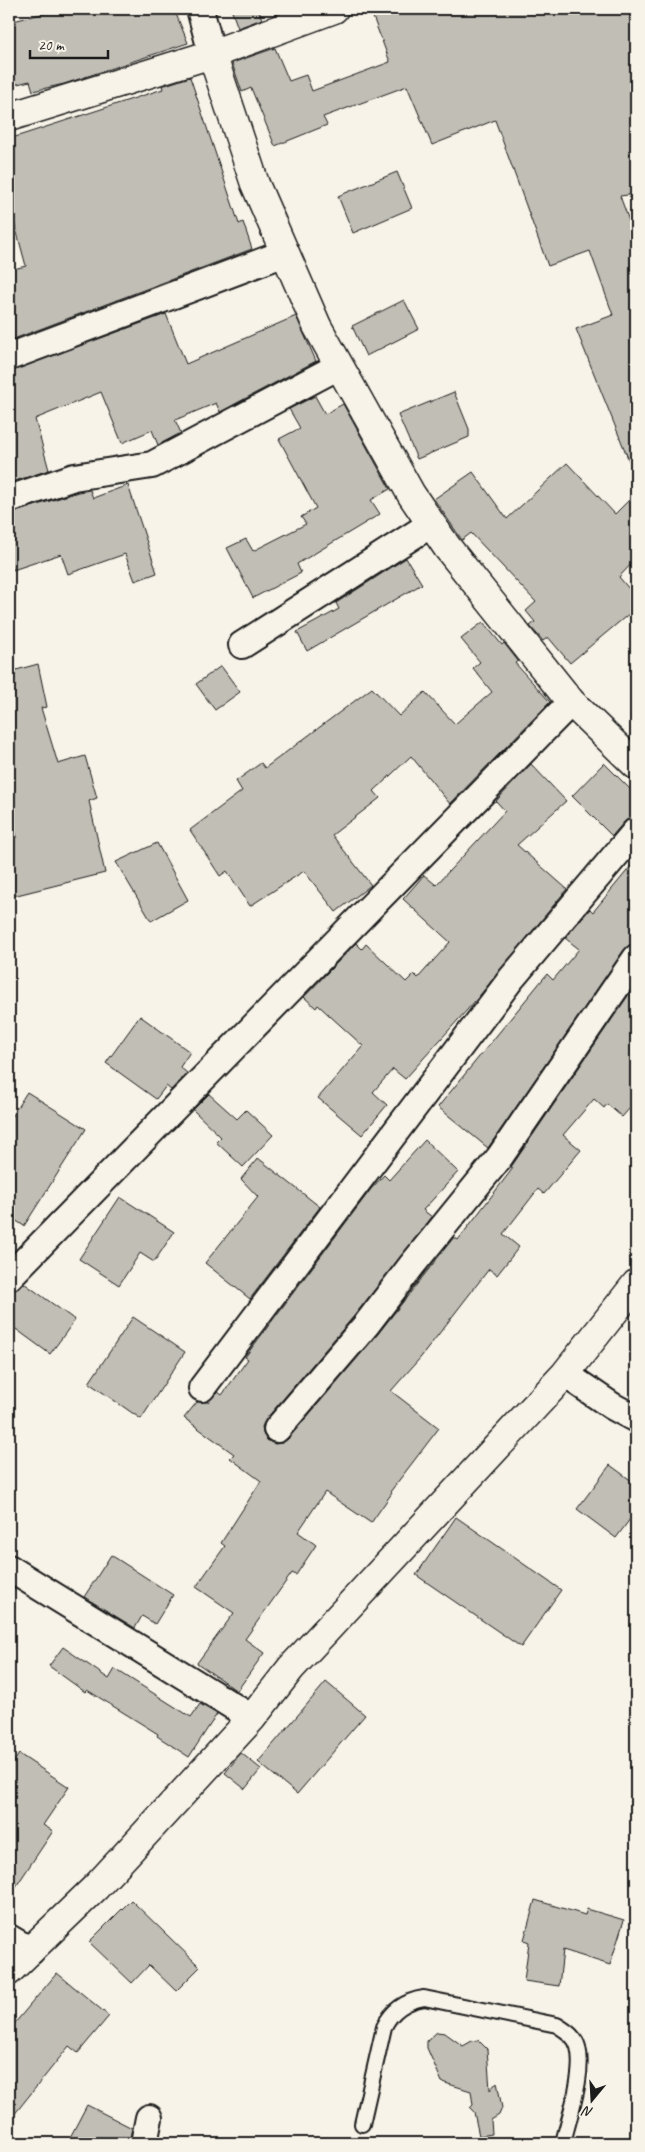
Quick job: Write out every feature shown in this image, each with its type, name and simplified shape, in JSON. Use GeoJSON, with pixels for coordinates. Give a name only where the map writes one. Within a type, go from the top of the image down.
{"type":"FeatureCollection","features":[{"type":"Feature","properties":{"kind":"street"},"geometry":{"type":"LineString","coordinates":[[200,9],[212,54],[255,184],[285,253],[317,326],[411,494],[447,547],[570,702],[636,764]]}},
{"type":"Feature","properties":{"kind":"street"},"geometry":{"type":"LineString","coordinates":[[9,118],[212,54],[334,9]]}},
{"type":"Feature","properties":{"kind":"street"},"geometry":{"type":"LineString","coordinates":[[9,356],[285,253]]}},
{"type":"Feature","properties":{"kind":"street"},"geometry":{"type":"LineString","coordinates":[[9,499],[74,477],[152,465],[339,366]]}},
{"type":"Feature","properties":{"kind":"street"},"geometry":{"type":"LineString","coordinates":[[242,645],[430,524]]}},
{"type":"Feature","properties":{"kind":"street"},"geometry":{"type":"LineString","coordinates":[[9,1277],[570,702]]}},
{"type":"Feature","properties":{"kind":"street"},"geometry":{"type":"LineString","coordinates":[[202,1388],[511,979],[636,831]]}},
{"type":"Feature","properties":{"kind":"street"},"geometry":{"type":"LineString","coordinates":[[277,1429],[366,1325],[499,1158],[636,958]]}},
{"type":"Feature","properties":{"kind":"street"},"geometry":{"type":"LineString","coordinates":[[9,1971],[20,1945],[96,1887],[252,1718],[291,1668],[566,1374],[636,1284]]}},
{"type":"Feature","properties":{"kind":"street"},"geometry":{"type":"LineString","coordinates":[[566,1374],[612,1406],[636,1419]]}},
{"type":"Feature","properties":{"kind":"street"},"geometry":{"type":"LineString","coordinates":[[9,1568],[252,1718]]}},
{"type":"Feature","properties":{"kind":"street"},"geometry":{"type":"LineString","coordinates":[[144,2143],[149,2118]]}},
{"type":"Feature","properties":{"kind":"lane"},"geometry":{"type":"LineString","coordinates":[[362,2124],[384,2027],[389,2016],[411,2000],[424,1998],[557,2025],[570,2033],[578,2046],[580,2067],[563,2143]]}},
{"type":"Feature","properties":{"kind":"building"},"geometry":{"type":"Polygon","coordinates":[[[62,9],[174,9],[188,43],[64,84],[33,91],[30,81],[9,86],[9,22],[62,9]]]}},
{"type":"Feature","properties":{"kind":"building"},"geometry":{"type":"Polygon","coordinates":[[[231,9],[258,9],[262,19],[238,28],[231,9]]]}},
{"type":"Feature","properties":{"kind":"building"},"geometry":{"type":"Polygon","coordinates":[[[370,9],[635,9],[636,194],[620,196],[636,240],[636,478],[576,329],[613,315],[590,251],[548,266],[495,120],[432,145],[407,86],[323,117],[327,125],[275,146],[251,88],[242,92],[232,63],[275,48],[289,81],[306,75],[312,91],[390,62],[370,9]]]}},
{"type":"Feature","properties":{"kind":"building"},"geometry":{"type":"Polygon","coordinates":[[[190,77],[239,224],[243,222],[252,249],[11,340],[9,331],[9,270],[26,266],[9,203],[9,139],[163,89],[162,86],[190,77]]]}},
{"type":"Feature","properties":{"kind":"building"},"geometry":{"type":"Polygon","coordinates":[[[397,172],[412,208],[353,233],[338,196],[397,172]]]}},
{"type":"Feature","properties":{"kind":"building"},"geometry":{"type":"Polygon","coordinates":[[[404,300],[419,329],[366,356],[352,326],[404,300]]]}},
{"type":"Feature","properties":{"kind":"building"},"geometry":{"type":"Polygon","coordinates":[[[166,314],[186,364],[296,316],[316,361],[220,412],[216,403],[175,420],[181,433],[158,445],[152,430],[122,443],[101,392],[35,419],[49,470],[9,483],[9,372],[166,314]]]}},
{"type":"Feature","properties":{"kind":"building"},"geometry":{"type":"Polygon","coordinates":[[[454,392],[469,429],[469,437],[417,459],[398,415],[454,392]]]}},
{"type":"Feature","properties":{"kind":"building"},"geometry":{"type":"Polygon","coordinates":[[[315,396],[325,414],[343,404],[390,489],[371,500],[380,514],[297,564],[301,573],[253,598],[227,548],[246,539],[253,551],[306,524],[301,517],[316,508],[279,439],[300,428],[289,409],[315,396]]]}},
{"type":"Feature","properties":{"kind":"building"},"geometry":{"type":"Polygon","coordinates":[[[567,463],[615,514],[636,493],[636,559],[619,577],[636,597],[636,608],[570,663],[548,637],[543,641],[530,626],[535,622],[526,611],[536,602],[471,533],[462,540],[434,499],[473,472],[507,519],[567,463]]]}},
{"type":"Feature","properties":{"kind":"building"},"geometry":{"type":"Polygon","coordinates":[[[128,485],[157,573],[135,581],[125,554],[68,574],[61,554],[13,570],[9,559],[9,514],[78,492],[90,490],[93,498],[128,485]]]}},
{"type":"Feature","properties":{"kind":"building"},"geometry":{"type":"Polygon","coordinates":[[[406,558],[422,584],[307,651],[297,632],[339,609],[336,603],[406,558]]]}},
{"type":"Feature","properties":{"kind":"building"},"geometry":{"type":"Polygon","coordinates":[[[483,622],[502,645],[504,643],[518,661],[515,663],[550,702],[450,804],[411,756],[374,791],[380,798],[332,835],[371,885],[336,912],[304,871],[250,906],[227,871],[220,876],[190,830],[242,791],[236,781],[261,763],[265,768],[372,688],[399,716],[425,692],[455,724],[492,692],[473,668],[480,662],[461,639],[483,622]]]}},
{"type":"Feature","properties":{"kind":"building"},"geometry":{"type":"Polygon","coordinates":[[[38,664],[47,707],[41,708],[58,764],[85,756],[97,798],[89,801],[105,873],[9,897],[9,838],[17,837],[9,810],[9,672],[38,664]]]}},
{"type":"Feature","properties":{"kind":"building"},"geometry":{"type":"Polygon","coordinates":[[[221,666],[240,692],[215,710],[196,684],[221,666]]]}},
{"type":"Feature","properties":{"kind":"building"},"geometry":{"type":"Polygon","coordinates":[[[604,763],[636,795],[636,816],[625,821],[612,836],[572,796],[604,763]]]}},
{"type":"Feature","properties":{"kind":"building"},"geometry":{"type":"Polygon","coordinates":[[[531,764],[566,801],[517,845],[567,889],[476,1000],[405,1079],[393,1069],[373,1092],[387,1105],[362,1135],[318,1098],[363,1046],[318,1005],[316,1008],[304,997],[356,943],[362,949],[366,944],[406,982],[414,974],[418,978],[450,942],[403,899],[424,875],[436,885],[505,811],[496,801],[531,764]]]}},
{"type":"Feature","properties":{"kind":"building"},"geometry":{"type":"Polygon","coordinates":[[[157,843],[188,900],[151,921],[116,862],[157,843]]]}},
{"type":"Feature","properties":{"kind":"building"},"geometry":{"type":"Polygon","coordinates":[[[636,860],[636,943],[629,945],[624,950],[488,1148],[438,1107],[547,974],[553,980],[579,949],[565,938],[590,909],[593,912],[636,860]]]}},
{"type":"Feature","properties":{"kind":"building"},"geometry":{"type":"Polygon","coordinates":[[[636,984],[636,1101],[622,1117],[607,1104],[604,1108],[594,1099],[563,1135],[581,1150],[544,1194],[538,1189],[503,1234],[519,1247],[497,1275],[489,1269],[421,1357],[391,1391],[439,1428],[390,1492],[392,1493],[371,1523],[325,1492],[298,1532],[316,1545],[296,1575],[292,1573],[245,1639],[264,1653],[237,1691],[197,1663],[234,1613],[196,1587],[225,1546],[221,1543],[261,1481],[230,1458],[234,1454],[184,1418],[197,1402],[208,1402],[218,1392],[222,1395],[248,1359],[245,1357],[371,1189],[384,1175],[389,1180],[425,1140],[458,1172],[423,1210],[432,1217],[354,1316],[266,1419],[262,1427],[263,1434],[267,1440],[275,1444],[282,1443],[288,1439],[377,1335],[454,1237],[458,1240],[513,1168],[511,1167],[636,984]]]}},
{"type":"Feature","properties":{"kind":"building"},"geometry":{"type":"Polygon","coordinates":[[[140,1016],[190,1052],[180,1067],[187,1073],[171,1090],[166,1086],[156,1099],[106,1063],[140,1016]]]}},
{"type":"Feature","properties":{"kind":"building"},"geometry":{"type":"Polygon","coordinates":[[[27,1092],[86,1129],[24,1226],[9,1216],[9,1120],[27,1092]]]}},
{"type":"Feature","properties":{"kind":"building"},"geometry":{"type":"Polygon","coordinates":[[[209,1094],[237,1119],[246,1110],[273,1135],[243,1167],[216,1142],[221,1137],[193,1110],[209,1094]]]}},
{"type":"Feature","properties":{"kind":"building"},"geometry":{"type":"Polygon","coordinates":[[[258,1158],[320,1207],[250,1299],[205,1263],[258,1197],[241,1179],[258,1158]]]}},
{"type":"Feature","properties":{"kind":"building"},"geometry":{"type":"Polygon","coordinates":[[[120,1197],[174,1232],[154,1262],[140,1253],[119,1285],[79,1259],[120,1197]]]}},
{"type":"Feature","properties":{"kind":"building"},"geometry":{"type":"Polygon","coordinates":[[[24,1283],[75,1320],[50,1354],[9,1324],[9,1292],[14,1291],[24,1283]]]}},
{"type":"Feature","properties":{"kind":"building"},"geometry":{"type":"Polygon","coordinates":[[[133,1317],[185,1352],[141,1419],[89,1383],[133,1317]]]}},
{"type":"Feature","properties":{"kind":"building"},"geometry":{"type":"Polygon","coordinates":[[[610,1465],[636,1484],[636,1511],[616,1538],[577,1509],[610,1465]]]}},
{"type":"Feature","properties":{"kind":"building"},"geometry":{"type":"Polygon","coordinates":[[[456,1517],[561,1590],[521,1647],[416,1575],[456,1517]]]}},
{"type":"Feature","properties":{"kind":"building"},"geometry":{"type":"Polygon","coordinates":[[[111,1555],[173,1595],[155,1624],[142,1616],[135,1628],[84,1597],[111,1555]]]}},
{"type":"Feature","properties":{"kind":"building"},"geometry":{"type":"Polygon","coordinates":[[[63,1647],[109,1679],[115,1669],[191,1717],[200,1704],[217,1714],[189,1757],[157,1736],[158,1734],[87,1690],[85,1692],[49,1666],[63,1647]]]}},
{"type":"Feature","properties":{"kind":"building"},"geometry":{"type":"Polygon","coordinates":[[[326,1682],[365,1715],[297,1794],[258,1762],[326,1682]]]}},
{"type":"Feature","properties":{"kind":"building"},"geometry":{"type":"Polygon","coordinates":[[[241,1753],[261,1769],[245,1789],[225,1773],[241,1753]]]}},
{"type":"Feature","properties":{"kind":"building"},"geometry":{"type":"Polygon","coordinates":[[[19,1754],[69,1787],[43,1825],[53,1831],[9,1897],[9,1769],[19,1754]]]}},
{"type":"Feature","properties":{"kind":"building"},"geometry":{"type":"Polygon","coordinates":[[[131,1900],[200,1967],[176,1991],[149,1965],[132,1983],[89,1942],[131,1900]]]}},
{"type":"Feature","properties":{"kind":"building"},"geometry":{"type":"Polygon","coordinates":[[[535,1900],[585,1915],[587,1909],[624,1920],[610,1965],[563,1950],[559,1986],[524,1981],[529,1942],[524,1940],[535,1900]]]}},
{"type":"Feature","properties":{"kind":"building"},"geometry":{"type":"Polygon","coordinates":[[[57,1973],[109,2016],[78,2053],[69,2046],[9,2121],[9,2030],[57,1973]]]}},
{"type":"Feature","properties":{"kind":"building"},"geometry":{"type":"Polygon","coordinates":[[[437,2032],[445,2033],[463,2046],[478,2040],[487,2049],[490,2090],[497,2082],[502,2108],[499,2115],[491,2120],[492,2134],[479,2136],[474,2112],[470,2108],[473,2105],[471,2091],[442,2082],[427,2048],[427,2041],[437,2032]]]}},
{"type":"Feature","properties":{"kind":"building"},"geometry":{"type":"Polygon","coordinates":[[[87,2105],[132,2128],[129,2143],[67,2143],[87,2105]]]}}]}
